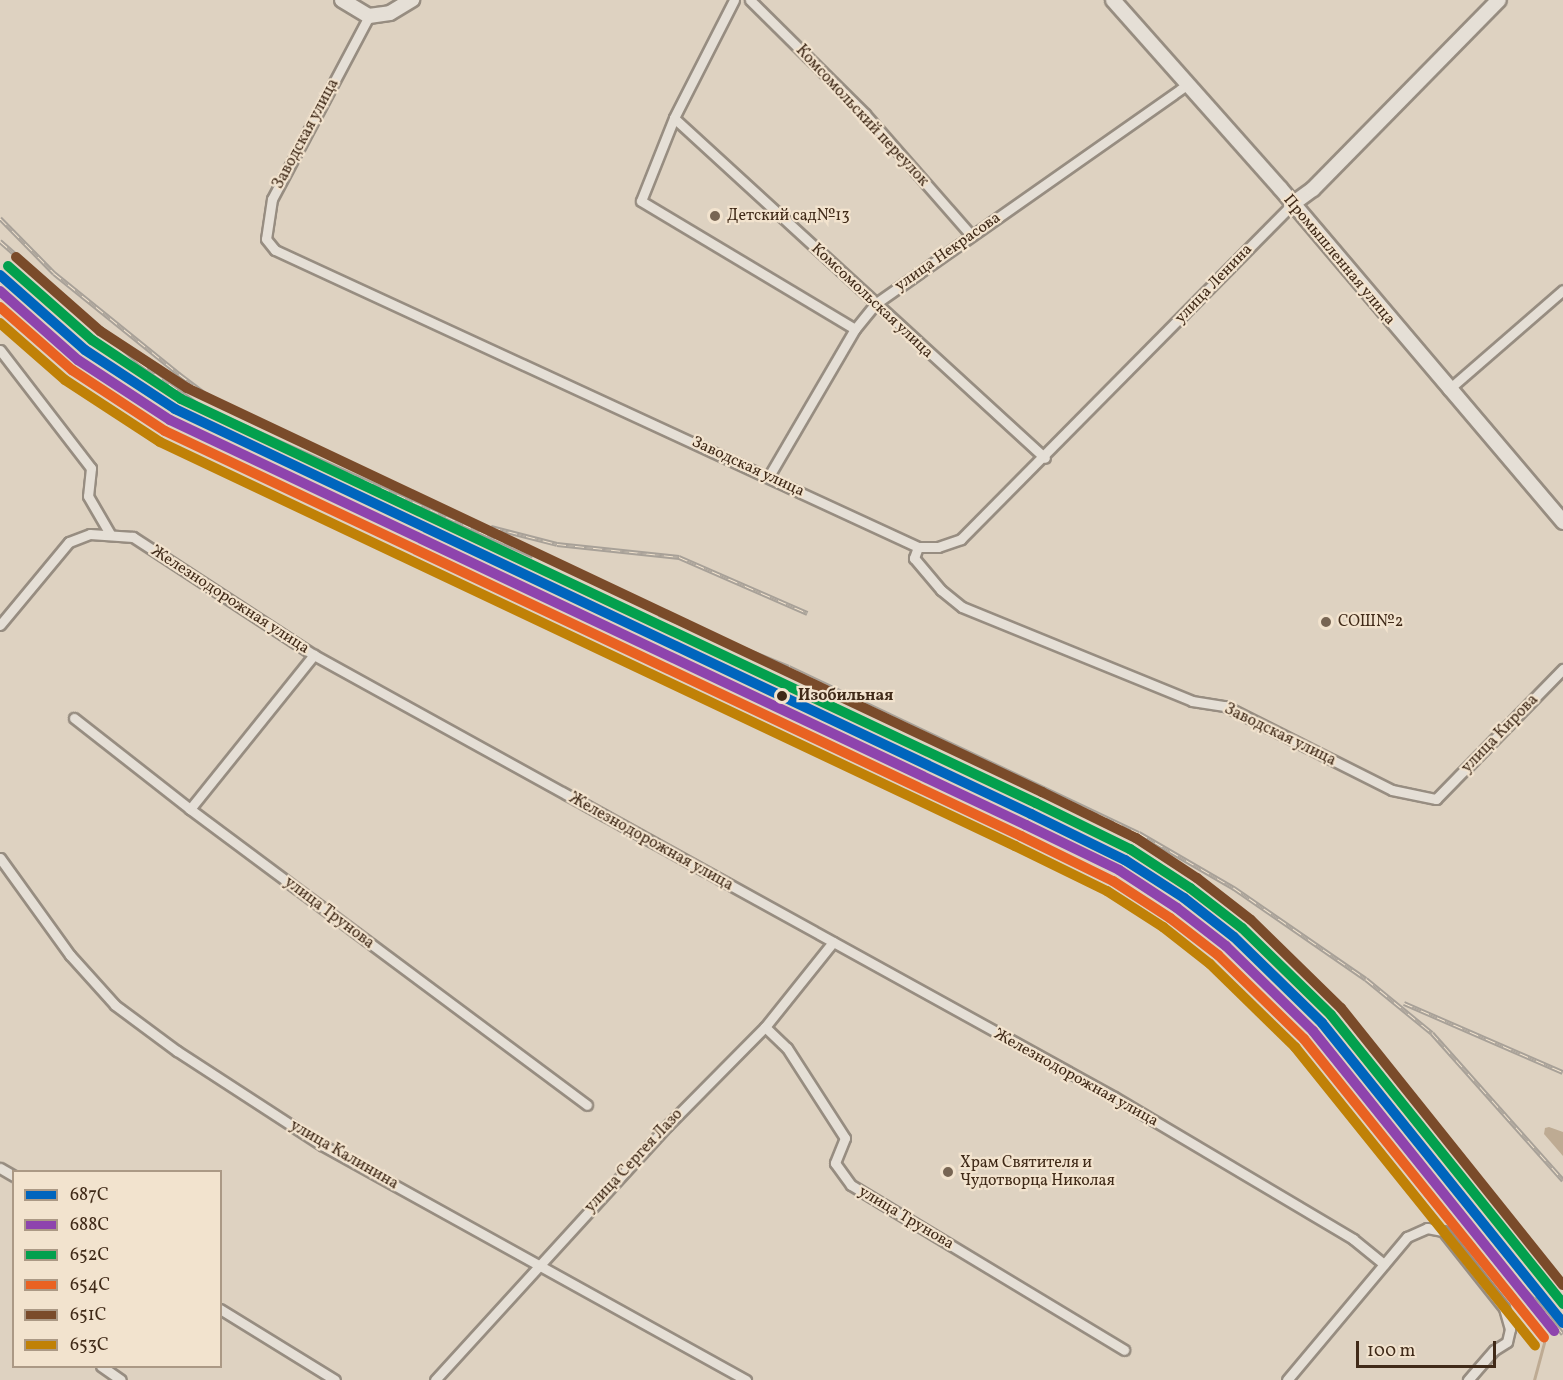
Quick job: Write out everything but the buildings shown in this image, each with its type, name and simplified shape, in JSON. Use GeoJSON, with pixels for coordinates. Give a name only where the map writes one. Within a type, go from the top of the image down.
{"type":"FeatureCollection","features":[{"type":"Feature","properties":{"kind":"main road"},"geometry":{"type":"LineString","coordinates":[[342,0],[369,16],[390,13],[412,0]]}},
{"type":"Feature","properties":{"kind":"main road","name":"Промышленная улица"},"geometry":{"type":"LineString","coordinates":[[1113,0],[1563,522]]}},
{"type":"Feature","properties":{"kind":"main road","name":"улица Ленина"},"geometry":{"type":"LineString","coordinates":[[1291,205],[1313,189],[1499,0]]}},
{"type":"Feature","properties":{"kind":"street","name":"Комсомольская улица"},"geometry":{"type":"LineString","coordinates":[[734,0],[674,118],[641,201],[855,329]]}},
{"type":"Feature","properties":{"kind":"street","name":"Комсомольский переулок"},"geometry":{"type":"LineString","coordinates":[[750,0],[865,114],[971,235]]}},
{"type":"Feature","properties":{"kind":"street","name":"Заводская улица"},"geometry":{"type":"LineString","coordinates":[[369,16],[272,199],[267,239],[275,250],[769,476],[918,547],[914,558],[941,590],[962,607],[1192,701],[1225,706],[1392,790],[1436,799]]}},
{"type":"Feature","properties":{"kind":"street","name":"улица Некрасова"},"geometry":{"type":"LineString","coordinates":[[769,476],[855,329],[875,304],[1187,85]]}},
{"type":"Feature","properties":{"kind":"street","name":"Комсомольская улица"},"geometry":{"type":"LineString","coordinates":[[674,118],[1045,458]]}},
{"type":"Feature","properties":{"kind":"street","name":"улица Ленина"},"geometry":{"type":"LineString","coordinates":[[918,547],[938,547],[961,539],[1045,458],[1291,205]]}},
{"type":"Feature","properties":{"kind":"street"},"geometry":{"type":"LineString","coordinates":[[1448,390],[1563,290]]}},
{"type":"Feature","properties":{"kind":"street"},"geometry":{"type":"LineString","coordinates":[[0,350],[91,468],[88,496],[110,534]]}},
{"type":"Feature","properties":{"kind":"street"},"geometry":{"type":"LineString","coordinates":[[0,625],[69,542],[90,534],[110,534]]}},
{"type":"Feature","properties":{"kind":"street","name":"Железнодорожная улица"},"geometry":{"type":"LineString","coordinates":[[110,534],[132,537],[314,655],[1114,1097],[1353,1239],[1384,1264]]}},
{"type":"Feature","properties":{"kind":"street"},"geometry":{"type":"LineString","coordinates":[[190,809],[314,655]]}},
{"type":"Feature","properties":{"kind":"street","name":"улица Кирова"},"geometry":{"type":"LineString","coordinates":[[1436,799],[1563,669]]}},
{"type":"Feature","properties":{"kind":"street","name":"улица Трунова"},"geometry":{"type":"LineString","coordinates":[[74,718],[190,809],[587,1105]]}},
{"type":"Feature","properties":{"kind":"street","name":"улица Калинина"},"geometry":{"type":"LineString","coordinates":[[0,858],[70,955],[124,1012],[177,1051],[322,1145],[746,1380]]}},
{"type":"Feature","properties":{"kind":"street","name":"улица Сергея Лазо"},"geometry":{"type":"LineString","coordinates":[[435,1380],[537,1264],[765,1027],[818,966],[833,942]]}},
{"type":"Feature","properties":{"kind":"street","name":"улица Трунова"},"geometry":{"type":"LineString","coordinates":[[765,1027],[787,1048],[845,1138],[835,1163],[851,1185],[1124,1350]]}},
{"type":"Feature","properties":{"kind":"street"},"geometry":{"type":"LineString","coordinates":[[1287,1380],[1407,1237],[1427,1227],[1443,1231],[1504,1308],[1510,1329],[1507,1342],[1494,1350],[1468,1380]]}},
{"type":"Feature","properties":{"kind":"street"},"geometry":{"type":"LineString","coordinates":[[222,1310],[335,1380]]}},
{"type":"Feature","properties":{"kind":"street"},"geometry":{"type":"LineString","coordinates":[[103,1368],[121,1380]]}},
{"type":"Feature","properties":{"kind":"shaded area"},"geometry":{"type":"Polygon","coordinates":[[[1549,1127],[1563,1132],[1563,1156],[1544,1134],[1545,1128],[1549,1127]]]}},
{"type":"Feature","properties":{"kind":"waterway"},"geometry":{"type":"LineString","coordinates":[[1534,1380],[1544,1342],[1537,1324]]}},
{"type":"Feature","properties":{"kind":"railway"},"geometry":{"type":"LineString","coordinates":[[0,218],[54,273],[179,374],[206,394],[256,421]]}},
{"type":"Feature","properties":{"kind":"railway"},"geometry":{"type":"LineString","coordinates":[[0,241],[140,363],[200,406],[533,556]]}},
{"type":"Feature","properties":{"kind":"railway"},"geometry":{"type":"LineString","coordinates":[[491,527],[557,544],[679,557],[807,613]]}},
{"type":"Feature","properties":{"kind":"railway"},"geometry":{"type":"LineString","coordinates":[[659,614],[789,667],[1139,833],[1234,888],[1366,979],[1432,1033],[1563,1180]]}},
{"type":"Feature","properties":{"kind":"railway"},"geometry":{"type":"LineString","coordinates":[[1404,1003],[1563,1072]]}},
{"type":"Feature","properties":{"kind":"railway"},"geometry":{"type":"LineString","coordinates":[[1444,1196],[1502,1266],[1539,1305]]}},
{"type":"Feature","properties":{"kind":"railway"},"geometry":{"type":"LineString","coordinates":[[1534,1298],[1563,1334]]}},
{"type":"Feature","properties":{"kind":"transit line","name":"651С"},"geometry":{"type":"LineString","coordinates":[[16,257],[100,331],[187,388],[1042,792],[1136,838],[1197,878],[1251,920],[1341,1008],[1563,1285]]}},
{"type":"Feature","properties":{"kind":"transit line","name":"652С"},"geometry":{"type":"LineString","coordinates":[[8,266],[92,340],[181,399],[1036,803],[1130,849],[1190,888],[1242,928],[1331,1015],[1563,1304]]}},
{"type":"Feature","properties":{"kind":"transit line","name":"687С"},"geometry":{"type":"LineString","coordinates":[[0,275],[85,350],[175,409],[1031,814],[1125,860],[1184,898],[1234,937],[1322,1023],[1563,1323]]}},
{"type":"Feature","properties":{"kind":"transit line","name":"688С"},"geometry":{"type":"LineString","coordinates":[[0,291],[78,360],[170,420],[1119,870],[1177,908],[1226,946],[1313,1031],[1554,1331]]}},
{"type":"Feature","properties":{"kind":"transit line","name":"654С"},"geometry":{"type":"LineString","coordinates":[[0,307],[72,370],[165,431],[1021,836],[1113,881],[1170,918],[1218,955],[1304,1039],[1544,1338]]}},
{"type":"Feature","properties":{"kind":"transit line","name":"653С"},"geometry":{"type":"LineString","coordinates":[[0,323],[65,380],[160,442],[1015,846],[1107,891],[1163,927],[1210,964],[1295,1047],[1535,1346]]}},
{"type":"Feature","properties":{"kind":"place","name":"Детский сад№13"},"geometry":{"type":"Point","coordinates":[715,216]}},
{"type":"Feature","properties":{"kind":"place","name":"СОШ№2"},"geometry":{"type":"Point","coordinates":[1326,622]}},
{"type":"Feature","properties":{"kind":"place","name":"Изобильная"},"geometry":{"type":"Point","coordinates":[782,696]}},
{"type":"Feature","properties":{"kind":"place","name":"Храм Святителя и Чудотворца Николая"},"geometry":{"type":"Point","coordinates":[948,1172]}}]}
